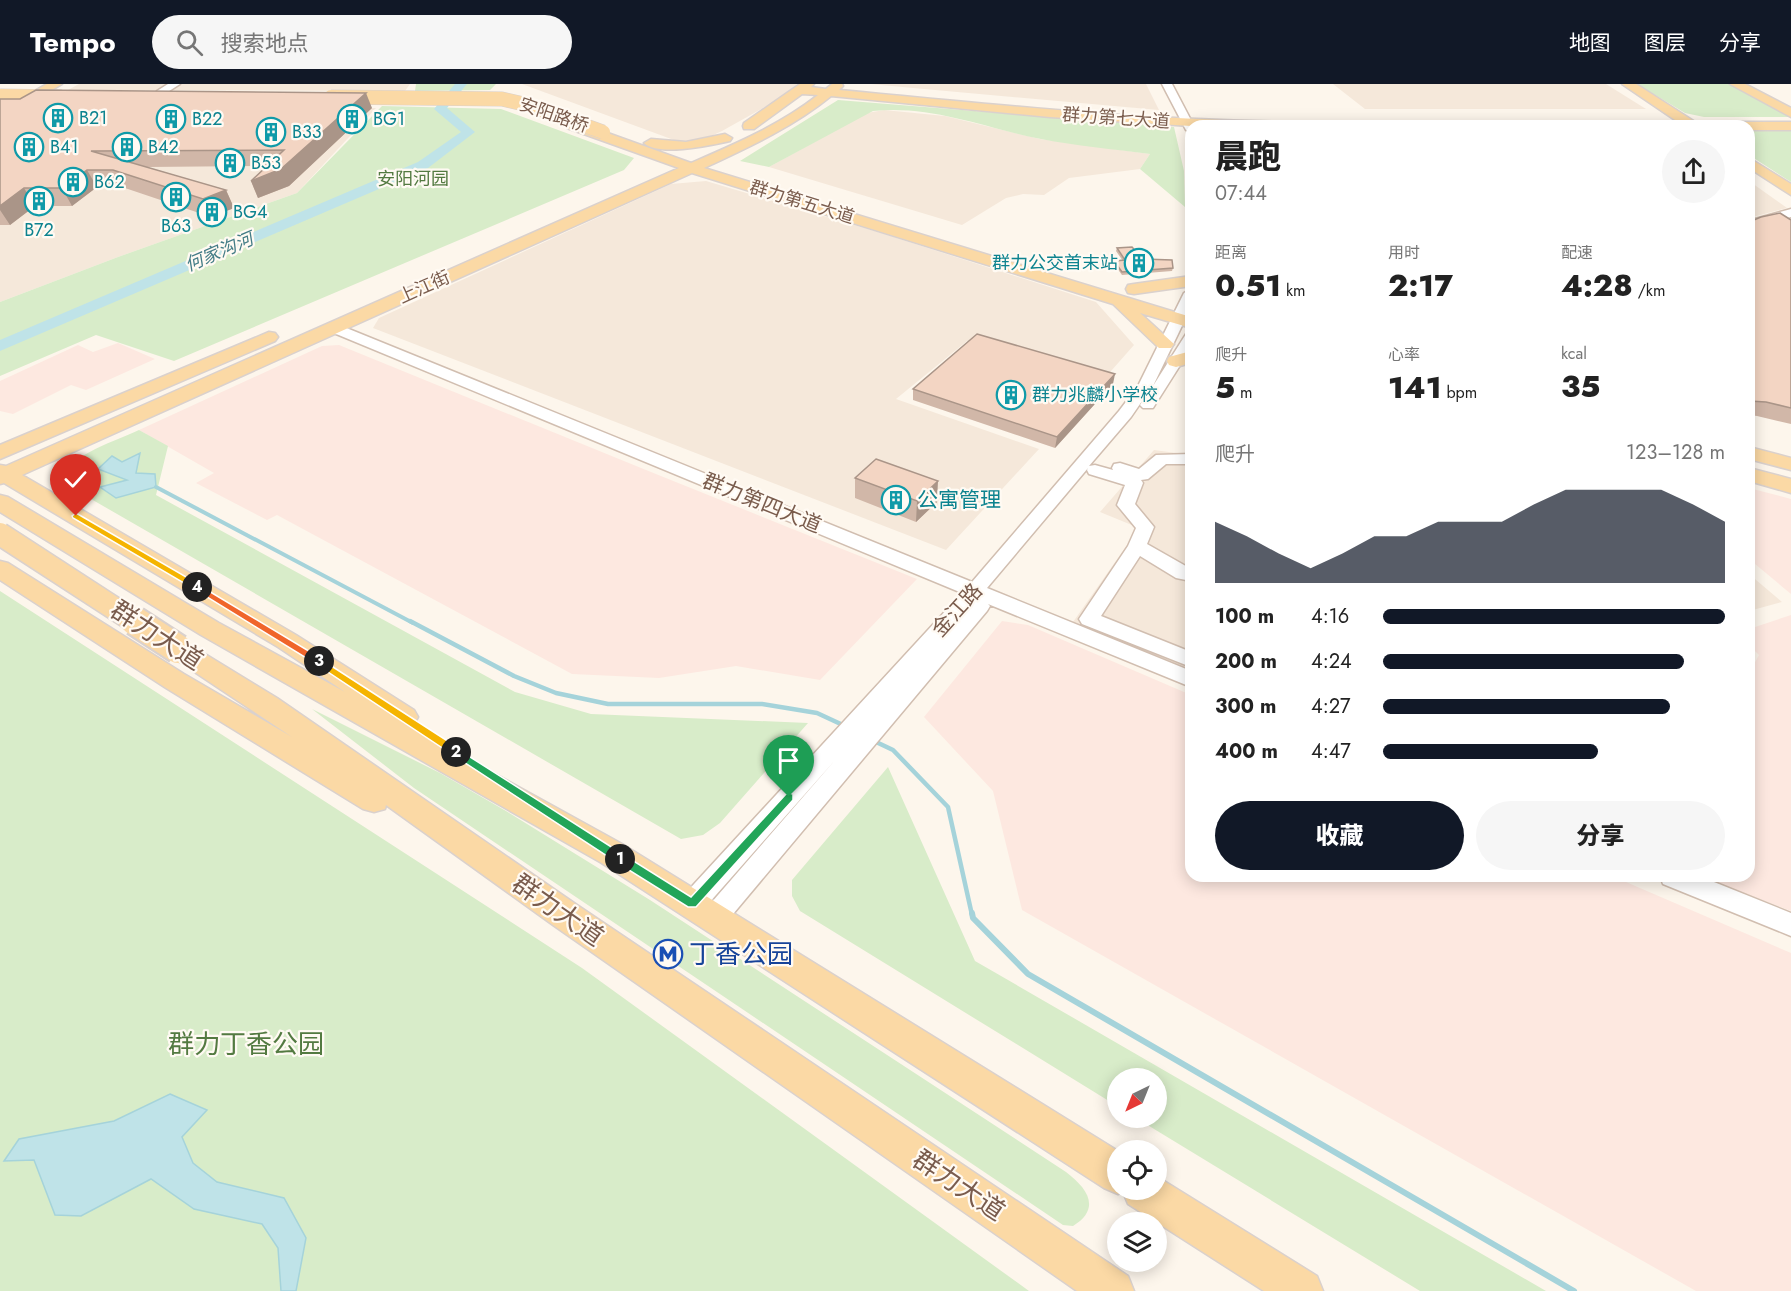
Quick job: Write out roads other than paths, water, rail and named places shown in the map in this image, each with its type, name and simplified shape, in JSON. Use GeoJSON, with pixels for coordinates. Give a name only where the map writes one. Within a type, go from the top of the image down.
{"type":"FeatureCollection","features":[{"type":"Feature","properties":{"kind":"main road"},"geometry":{"type":"LineString","coordinates":[[1628,84],[1684,120]]}},
{"type":"Feature","properties":{"kind":"main road"},"geometry":{"type":"LineString","coordinates":[[1736,84],[1791,113]]}},
{"type":"Feature","properties":{"kind":"main road","name":"群力第七大道"},"geometry":{"type":"LineString","coordinates":[[808,86],[1065,114],[1185,122]]}},
{"type":"Feature","properties":{"kind":"main road","name":"上江街"},"geometry":{"type":"LineString","coordinates":[[366,295],[689,162],[725,138],[763,117],[808,86]]}},
{"type":"Feature","properties":{"kind":"main road","name":"上江街"},"geometry":{"type":"LineString","coordinates":[[1,469],[334,328],[652,176],[750,142],[803,113],[835,88]]}},
{"type":"Feature","properties":{"kind":"main road"},"geometry":{"type":"LineString","coordinates":[[2,100],[42,94],[70,94]]}},
{"type":"Feature","properties":{"kind":"main road"},"geometry":{"type":"LineString","coordinates":[[2,100],[70,94]]}},
{"type":"Feature","properties":{"kind":"main road"},"geometry":{"type":"LineString","coordinates":[[153,96],[177,94]]}},
{"type":"Feature","properties":{"kind":"main road","name":"群力第五大道"},"geometry":{"type":"LineString","coordinates":[[316,97],[526,100],[689,162],[739,172],[1134,289],[1185,308]]}},
{"type":"Feature","properties":{"kind":"main road","name":"安阳路桥"},"geometry":{"type":"LineString","coordinates":[[316,97],[502,99],[528,105],[603,132],[625,144]]}},
{"type":"Feature","properties":{"kind":"main road","name":"群力第五大道"},"geometry":{"type":"LineString","coordinates":[[481,99],[518,106],[625,144],[647,147]]}},
{"type":"Feature","properties":{"kind":"main road","name":"群力第七大道"},"geometry":{"type":"LineString","coordinates":[[1755,122],[1791,121]]}},
{"type":"Feature","properties":{"kind":"main road","name":"群力第七大道"},"geometry":{"type":"LineString","coordinates":[[1755,125],[1791,126]]}},
{"type":"Feature","properties":{"kind":"main road"},"geometry":{"type":"LineString","coordinates":[[725,138],[686,146],[647,147],[653,162],[652,176],[688,177],[739,172],[733,159],[750,142]]}},
{"type":"Feature","properties":{"kind":"main road"},"geometry":{"type":"LineString","coordinates":[[1755,166],[1791,190]]}},
{"type":"Feature","properties":{"kind":"main road","name":"群力第五大道"},"geometry":{"type":"LineString","coordinates":[[739,172],[1113,299],[1185,309]]}},
{"type":"Feature","properties":{"kind":"main road"},"geometry":{"type":"LineString","coordinates":[[1134,289],[1185,282]]}},
{"type":"Feature","properties":{"kind":"main road"},"geometry":{"type":"LineString","coordinates":[[1113,299],[1165,344]]}},
{"type":"Feature","properties":{"kind":"main road"},"geometry":{"type":"LineString","coordinates":[[1,469],[290,328]]}},
{"type":"Feature","properties":{"kind":"main road"},"geometry":{"type":"LineString","coordinates":[[1755,455],[1791,464]]}},
{"type":"Feature","properties":{"kind":"main road"},"geometry":{"type":"LineString","coordinates":[[1,469],[287,641],[610,853]]}},
{"type":"Feature","properties":{"kind":"main road"},"geometry":{"type":"LineString","coordinates":[[1755,476],[1791,486]]}},
{"type":"Feature","properties":{"kind":"main road","name":"群力大道"},"geometry":{"type":"LineString","coordinates":[[0,502],[210,629],[610,853],[1107,1167]]}},
{"type":"Feature","properties":{"kind":"main road","name":"群力大道"},"geometry":{"type":"LineString","coordinates":[[0,534],[267,705],[565,915],[1113,1291]]}},
{"type":"Feature","properties":{"kind":"main road"},"geometry":{"type":"LineString","coordinates":[[0,569],[175,681],[565,915]]}},
{"type":"Feature","properties":{"kind":"main road"},"geometry":{"type":"LineString","coordinates":[[1158,1200],[1302,1291]]}},
{"type":"Feature","properties":{"kind":"street"},"geometry":{"type":"LineString","coordinates":[[1167,84],[1191,120]]}},
{"type":"Feature","properties":{"kind":"street"},"geometry":{"type":"LineString","coordinates":[[1178,84],[1192,120]]}},
{"type":"Feature","properties":{"kind":"street"},"geometry":{"type":"LineString","coordinates":[[1755,223],[1791,213]]}},
{"type":"Feature","properties":{"kind":"street","name":"金江路"},"geometry":{"type":"LineString","coordinates":[[982,593],[1125,414],[1145,386],[1165,344],[1185,312]]}},
{"type":"Feature","properties":{"kind":"street","name":"群力第四大道"},"geometry":{"type":"LineString","coordinates":[[334,328],[1185,677]]}},
{"type":"Feature","properties":{"kind":"street","name":"金江路"},"geometry":{"type":"LineString","coordinates":[[703,911],[982,593],[1098,466],[1183,359]]}},
{"type":"Feature","properties":{"kind":"street"},"geometry":{"type":"LineString","coordinates":[[1098,466],[1142,475],[1162,459],[1185,459]]}},
{"type":"Feature","properties":{"kind":"street"},"geometry":{"type":"LineString","coordinates":[[1098,466],[1135,483],[1126,505],[1145,527],[1137,546],[1089,619],[1185,658]]}},
{"type":"Feature","properties":{"kind":"street"},"geometry":{"type":"LineString","coordinates":[[1137,546],[1185,574]]}},
{"type":"Feature","properties":{"kind":"street"},"geometry":{"type":"LineString","coordinates":[[1687,882],[1791,925]]}},
{"type":"Feature","properties":{"kind":"water"},"geometry":{"type":"Polygon","coordinates":[[[140,453],[136,473],[155,474],[156,487],[116,498],[100,487],[127,480],[98,469],[112,456],[122,462],[140,453]]]}},
{"type":"Feature","properties":{"kind":"water"},"geometry":{"type":"Polygon","coordinates":[[[170,1094],[207,1110],[182,1137],[193,1163],[217,1182],[284,1198],[306,1238],[296,1291],[281,1291],[278,1248],[262,1224],[194,1209],[151,1179],[81,1216],[55,1215],[34,1160],[4,1161],[19,1139],[114,1121],[170,1094]]]}},
{"type":"Feature","properties":{"kind":"waterway","name":"何家沟河"},"geometry":{"type":"LineString","coordinates":[[0,346],[423,165],[469,132],[440,109],[461,84]]}},
{"type":"Feature","properties":{"kind":"waterway"},"geometry":{"type":"LineString","coordinates":[[156,487],[413,623]]}},
{"type":"Feature","properties":{"kind":"waterway"},"geometry":{"type":"LineString","coordinates":[[410,621],[514,676],[556,693],[608,704],[762,704],[817,713],[845,726]]}},
{"type":"Feature","properties":{"kind":"waterway"},"geometry":{"type":"LineString","coordinates":[[874,741],[893,750],[948,807],[972,915]]}},
{"type":"Feature","properties":{"kind":"waterway"},"geometry":{"type":"LineString","coordinates":[[972,913],[973,918],[1028,974],[1574,1291]]}},
{"type":"Feature","properties":{"kind":"place","name":"B21"},"geometry":{"type":"Point","coordinates":[58,118]}},
{"type":"Feature","properties":{"kind":"place","name":"B22"},"geometry":{"type":"Point","coordinates":[171,119]}},
{"type":"Feature","properties":{"kind":"place","name":"BG1"},"geometry":{"type":"Point","coordinates":[352,119]}},
{"type":"Feature","properties":{"kind":"place","name":"B33"},"geometry":{"type":"Point","coordinates":[271,132]}},
{"type":"Feature","properties":{"kind":"place","name":"B41"},"geometry":{"type":"Point","coordinates":[29,147]}},
{"type":"Feature","properties":{"kind":"place","name":"B42"},"geometry":{"type":"Point","coordinates":[127,147]}},
{"type":"Feature","properties":{"kind":"place","name":"B53"},"geometry":{"type":"Point","coordinates":[230,163]}},
{"type":"Feature","properties":{"kind":"place","name":"B62"},"geometry":{"type":"Point","coordinates":[73,182]}},
{"type":"Feature","properties":{"kind":"place","name":"B63"},"geometry":{"type":"Point","coordinates":[176,197]}},
{"type":"Feature","properties":{"kind":"place","name":"B72"},"geometry":{"type":"Point","coordinates":[39,201]}},
{"type":"Feature","properties":{"kind":"place","name":"BG4"},"geometry":{"type":"Point","coordinates":[212,212]}},
{"type":"Feature","properties":{"kind":"place","name":"群力公交首末站"},"geometry":{"type":"Point","coordinates":[1139,263]}},
{"type":"Feature","properties":{"kind":"place","name":"群力兆麟小学校"},"geometry":{"type":"Point","coordinates":[1011,395]}},
{"type":"Feature","properties":{"kind":"place","name":"公寓管理"},"geometry":{"type":"Point","coordinates":[896,500]}},
{"type":"Feature","properties":{"kind":"place","name":"丁香公园"},"geometry":{"type":"Point","coordinates":[668,954]}},
{"type":"Feature","properties":{"kind":"park label","name":"安阳河园"},"geometry":{"type":"Point","coordinates":[413,179]}},
{"type":"Feature","properties":{"kind":"park label","name":"群力丁香公园"},"geometry":{"type":"Point","coordinates":[246,1044]}}]}
